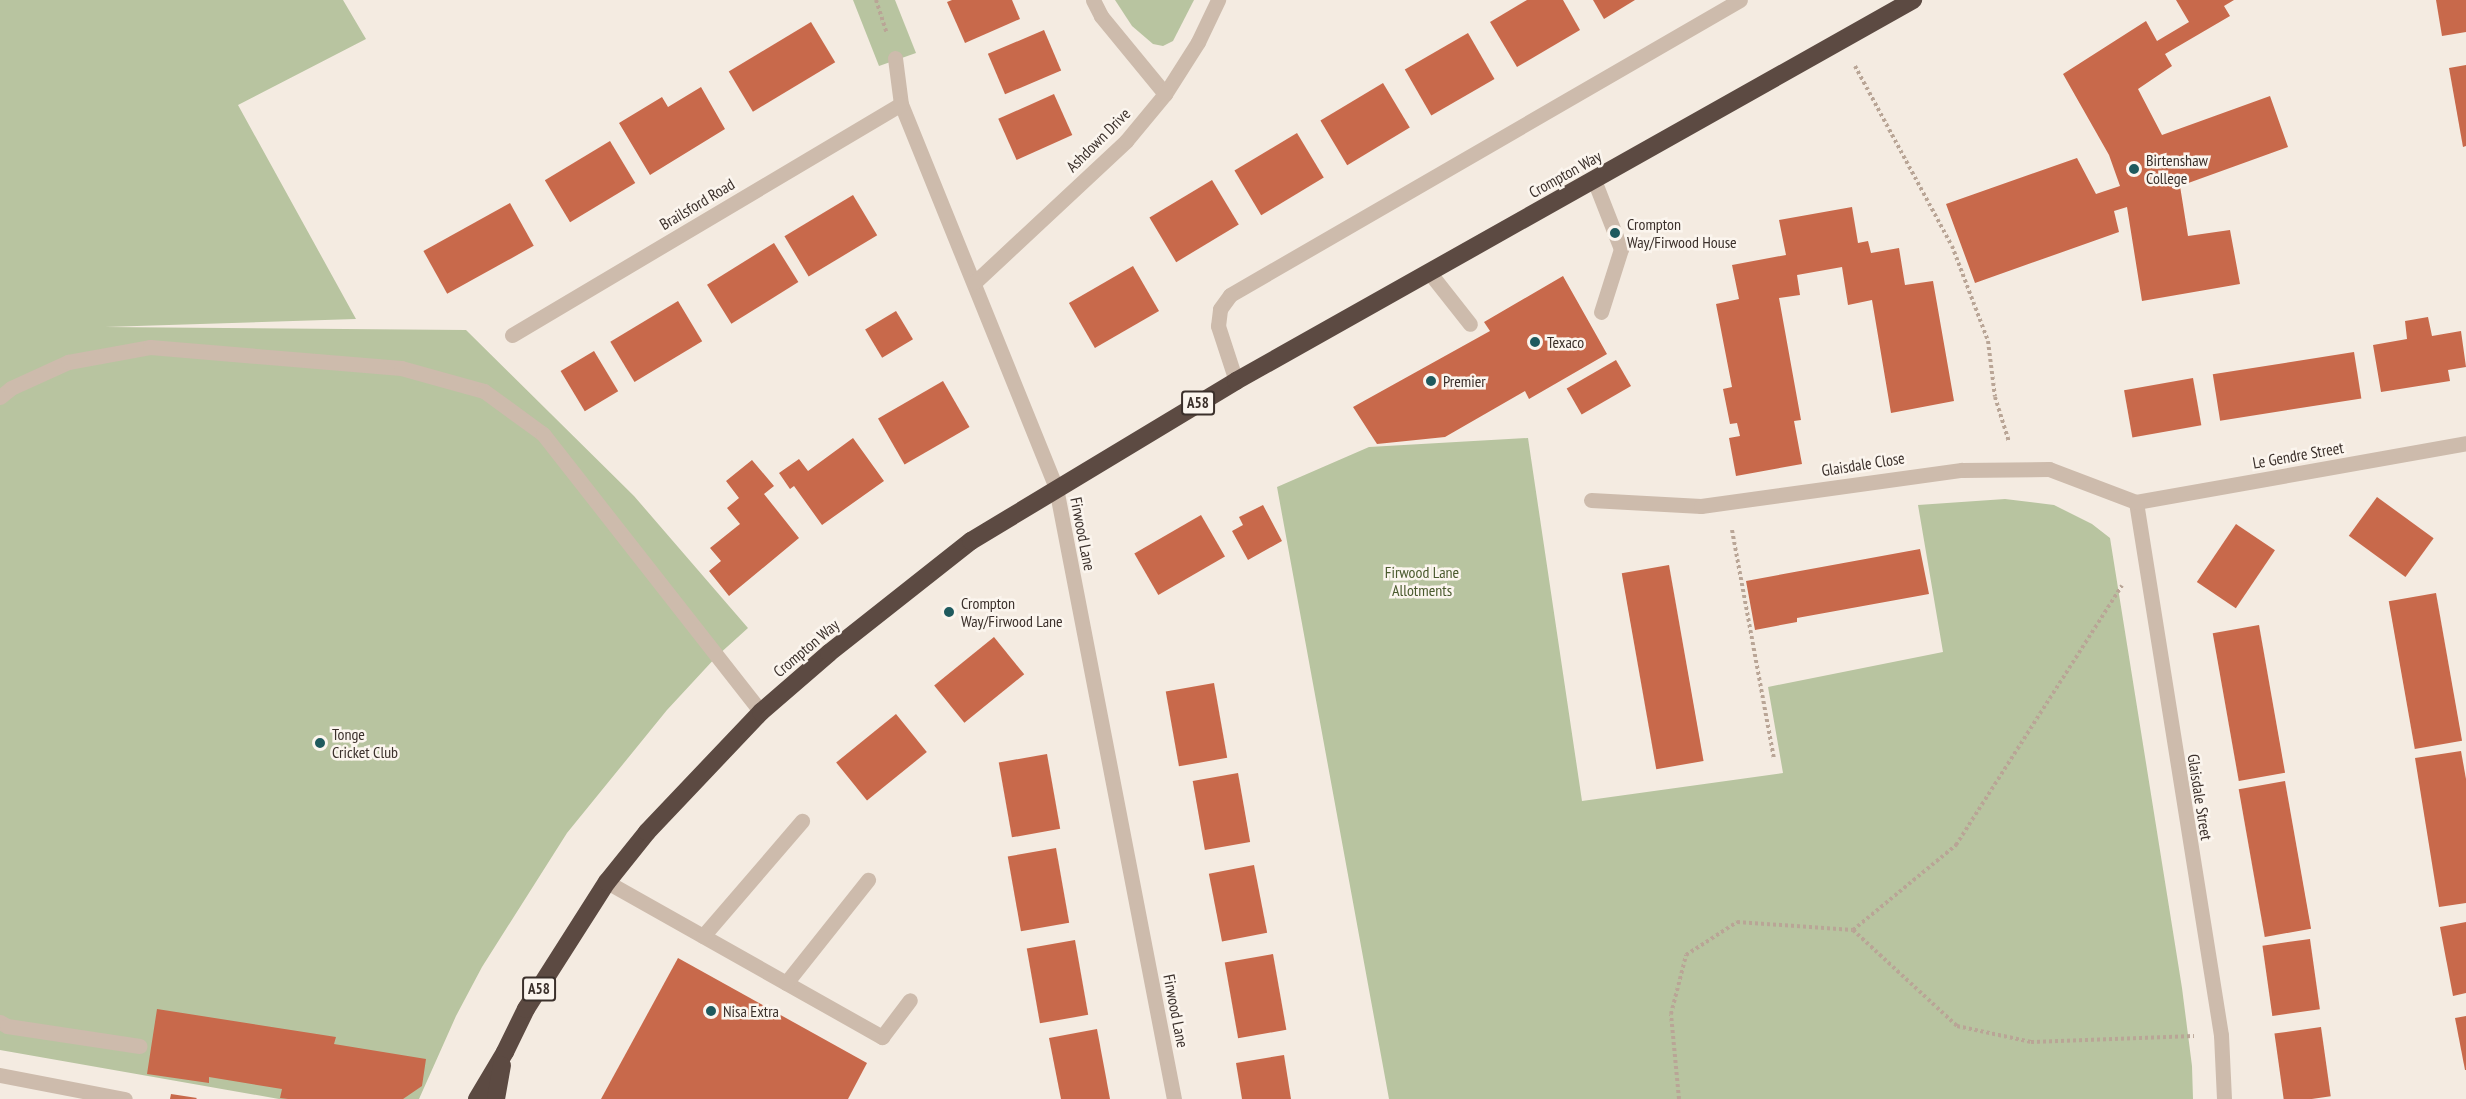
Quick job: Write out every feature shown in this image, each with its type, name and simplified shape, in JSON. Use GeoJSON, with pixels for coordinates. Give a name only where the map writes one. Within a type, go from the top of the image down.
{"type":"FeatureCollection","features":[{"type":"Feature","properties":{"kind":"highway","name":"Crompton Way"},"geometry":{"type":"LineString","coordinates":[[477,1099],[505,1052],[526,1009],[607,882],[647,832],[761,712],[829,653],[971,541],[1236,381],[1913,0]]}},
{"type":"Feature","properties":{"kind":"highway","name":"Crompton Way"},"geometry":{"type":"LineString","coordinates":[[496,1099],[505,1052]]}},
{"type":"Feature","properties":{"kind":"street"},"geometry":{"type":"LineString","coordinates":[[1093,0],[1101,16],[1165,94]]}},
{"type":"Feature","properties":{"kind":"street","name":"Ashdown Drive"},"geometry":{"type":"LineString","coordinates":[[975,282],[1126,141],[1165,94],[1198,42],[1218,0]]}},
{"type":"Feature","properties":{"kind":"street"},"geometry":{"type":"LineString","coordinates":[[1236,381],[1218,326],[1220,309],[1230,295],[1740,0]]}},
{"type":"Feature","properties":{"kind":"street","name":"Firwood Lane"},"geometry":{"type":"LineString","coordinates":[[896,58],[901,104],[975,282],[1056,488],[1174,1099]]}},
{"type":"Feature","properties":{"kind":"street","name":"Brailsford Road"},"geometry":{"type":"LineString","coordinates":[[512,335],[901,104]]}},
{"type":"Feature","properties":{"kind":"street"},"geometry":{"type":"LineString","coordinates":[[1594,180],[1621,249],[1601,312]]}},
{"type":"Feature","properties":{"kind":"street"},"geometry":{"type":"LineString","coordinates":[[1429,272],[1470,324]]}},
{"type":"Feature","properties":{"kind":"street"},"geometry":{"type":"LineString","coordinates":[[0,397],[11,388],[68,362],[150,347],[401,368],[484,392],[543,434],[761,712]]}},
{"type":"Feature","properties":{"kind":"street","name":"Le Gendre Street"},"geometry":{"type":"LineString","coordinates":[[2136,502],[2466,443]]}},
{"type":"Feature","properties":{"kind":"street","name":"Glaisdale Close"},"geometry":{"type":"LineString","coordinates":[[1591,500],[1701,506],[1962,470],[2049,469],[2136,502]]}},
{"type":"Feature","properties":{"kind":"street","name":"Glaisdale Street"},"geometry":{"type":"LineString","coordinates":[[2136,502],[2142,555],[2221,1035],[2224,1099]]}},
{"type":"Feature","properties":{"kind":"street"},"geometry":{"type":"LineString","coordinates":[[702,936],[802,821]]}},
{"type":"Feature","properties":{"kind":"street"},"geometry":{"type":"LineString","coordinates":[[786,983],[868,880]]}},
{"type":"Feature","properties":{"kind":"street"},"geometry":{"type":"LineString","coordinates":[[607,882],[882,1037],[910,999]]}},
{"type":"Feature","properties":{"kind":"street"},"geometry":{"type":"LineString","coordinates":[[0,1023],[139,1046]]}},
{"type":"Feature","properties":{"kind":"street"},"geometry":{"type":"LineString","coordinates":[[0,1075],[125,1099]]}},
{"type":"Feature","properties":{"kind":"path"},"geometry":{"type":"LineString","coordinates":[[876,0],[896,58]]}},
{"type":"Feature","properties":{"kind":"path"},"geometry":{"type":"LineString","coordinates":[[1841,42],[1952,246],[1988,341],[1995,397],[2017,470]]}},
{"type":"Feature","properties":{"kind":"path"},"geometry":{"type":"LineString","coordinates":[[1727,504],[1774,759]]}},
{"type":"Feature","properties":{"kind":"path"},"geometry":{"type":"LineString","coordinates":[[1853,930],[1956,845],[2142,555]]}},
{"type":"Feature","properties":{"kind":"path"},"geometry":{"type":"LineString","coordinates":[[1679,1099],[1671,1014],[1686,955],[1737,922],[1853,930],[1957,1026],[2031,1042],[2221,1035]]}},
{"type":"Feature","properties":{"kind":"green space","name":"Tonge Cricket Club"},"geometry":{"type":"Polygon","coordinates":[[[0,0],[343,0],[366,39],[238,105],[356,319],[105,327],[466,330],[634,496],[748,628],[717,656],[667,710],[567,833],[482,967],[456,1016],[419,1099],[279,1099],[0,1050],[0,0]]]}},
{"type":"Feature","properties":{"kind":"green space"},"geometry":{"type":"Polygon","coordinates":[[[853,0],[895,0],[916,53],[879,66],[853,0]]]}},
{"type":"Feature","properties":{"kind":"green space"},"geometry":{"type":"Polygon","coordinates":[[[1115,0],[1194,0],[1173,41],[1163,46],[1153,44],[1132,26],[1115,0]]]}},
{"type":"Feature","properties":{"kind":"green space","name":"Firwood Lane Allotments"},"geometry":{"type":"Polygon","coordinates":[[[1528,438],[1582,801],[1783,773],[1768,687],[1943,652],[1918,505],[2005,499],[2054,505],[2092,524],[2110,538],[2182,988],[2192,1066],[2193,1099],[1389,1099],[1277,487],[1369,447],[1528,438]]]}},
{"type":"Feature","properties":{"kind":"building"},"geometry":{"type":"Polygon","coordinates":[[[952,0],[1012,0],[1020,19],[965,43],[947,2],[952,0]]]}},
{"type":"Feature","properties":{"kind":"building"},"geometry":{"type":"Polygon","coordinates":[[[1527,0],[1563,0],[1580,30],[1517,67],[1490,22],[1527,0]]]}},
{"type":"Feature","properties":{"kind":"building"},"geometry":{"type":"Polygon","coordinates":[[[1593,0],[1635,0],[1604,19],[1593,0]]]}},
{"type":"Feature","properties":{"kind":"building"},"geometry":{"type":"Polygon","coordinates":[[[2176,0],[2234,0],[2224,6],[2230,16],[2165,54],[2172,66],[2138,89],[2162,135],[2270,96],[2288,147],[2180,186],[2188,236],[2230,230],[2240,284],[2142,301],[2127,207],[2114,211],[2119,232],[1975,283],[1946,204],[2077,158],[2096,194],[2120,186],[2109,155],[2063,74],[2146,21],[2157,41],[2189,22],[2176,0]]]}},
{"type":"Feature","properties":{"kind":"building"},"geometry":{"type":"Polygon","coordinates":[[[2436,0],[2466,0],[2466,32],[2442,36],[2436,0]]]}},
{"type":"Feature","properties":{"kind":"building"},"geometry":{"type":"Polygon","coordinates":[[[811,22],[835,62],[753,112],[729,71],[811,22]]]}},
{"type":"Feature","properties":{"kind":"building"},"geometry":{"type":"Polygon","coordinates":[[[1044,30],[1061,71],[1005,94],[988,54],[1044,30]]]}},
{"type":"Feature","properties":{"kind":"building"},"geometry":{"type":"Polygon","coordinates":[[[1468,33],[1494,79],[1431,115],[1405,70],[1468,33]]]}},
{"type":"Feature","properties":{"kind":"building"},"geometry":{"type":"Polygon","coordinates":[[[2466,65],[2466,146],[2463,147],[2449,68],[2466,65]]]}},
{"type":"Feature","properties":{"kind":"building"},"geometry":{"type":"Polygon","coordinates":[[[1383,83],[1410,128],[1347,165],[1320,121],[1383,83]]]}},
{"type":"Feature","properties":{"kind":"building"},"geometry":{"type":"Polygon","coordinates":[[[701,87],[725,129],[650,175],[619,123],[662,97],[668,107],[701,87]]]}},
{"type":"Feature","properties":{"kind":"building"},"geometry":{"type":"Polygon","coordinates":[[[1054,94],[1072,135],[1017,160],[998,119],[1054,94]]]}},
{"type":"Feature","properties":{"kind":"building"},"geometry":{"type":"Polygon","coordinates":[[[1297,133],[1324,178],[1261,215],[1234,171],[1297,133]]]}},
{"type":"Feature","properties":{"kind":"building"},"geometry":{"type":"Polygon","coordinates":[[[610,141],[635,183],[570,222],[545,180],[610,141]]]}},
{"type":"Feature","properties":{"kind":"building"},"geometry":{"type":"Polygon","coordinates":[[[1212,180],[1239,225],[1176,262],[1149,218],[1212,180]]]}},
{"type":"Feature","properties":{"kind":"building"},"geometry":{"type":"Polygon","coordinates":[[[853,195],[877,235],[809,276],[784,236],[853,195]]]}},
{"type":"Feature","properties":{"kind":"building"},"geometry":{"type":"Polygon","coordinates":[[[510,203],[534,246],[447,294],[423,251],[510,203]]]}},
{"type":"Feature","properties":{"kind":"building"},"geometry":{"type":"Polygon","coordinates":[[[1852,207],[1858,243],[1868,241],[1871,253],[1899,248],[1905,285],[1933,281],[1954,401],[1891,413],[1872,300],[1848,305],[1842,267],[1797,275],[1800,295],[1779,298],[1801,420],[1794,421],[1802,464],[1736,476],[1729,438],[1740,436],[1737,423],[1730,424],[1723,389],[1732,387],[1716,304],[1739,299],[1732,265],[1786,255],[1779,220],[1852,207]]]}},
{"type":"Feature","properties":{"kind":"building"},"geometry":{"type":"Polygon","coordinates":[[[774,243],[798,282],[731,324],[707,285],[774,243]]]}},
{"type":"Feature","properties":{"kind":"building"},"geometry":{"type":"Polygon","coordinates":[[[1133,266],[1159,311],[1095,348],[1069,303],[1133,266]]]}},
{"type":"Feature","properties":{"kind":"building","name":"Texaco"},"geometry":{"type":"Polygon","coordinates":[[[1563,276],[1607,354],[1529,399],[1525,391],[1445,437],[1377,444],[1353,407],[1490,331],[1484,322],[1563,276]]]}},
{"type":"Feature","properties":{"kind":"building"},"geometry":{"type":"Polygon","coordinates":[[[678,301],[702,341],[634,382],[610,342],[678,301]]]}},
{"type":"Feature","properties":{"kind":"building"},"geometry":{"type":"Polygon","coordinates":[[[896,311],[913,339],[882,358],[865,330],[896,311]]]}},
{"type":"Feature","properties":{"kind":"building"},"geometry":{"type":"Polygon","coordinates":[[[2428,317],[2432,336],[2461,331],[2466,367],[2448,370],[2450,381],[2381,392],[2373,345],[2407,339],[2405,321],[2428,317]]]}},
{"type":"Feature","properties":{"kind":"building"},"geometry":{"type":"Polygon","coordinates":[[[594,351],[618,391],[585,411],[561,371],[594,351]]]}},
{"type":"Feature","properties":{"kind":"building"},"geometry":{"type":"Polygon","coordinates":[[[2354,352],[2361,398],[2220,421],[2213,374],[2354,352]]]}},
{"type":"Feature","properties":{"kind":"building"},"geometry":{"type":"Polygon","coordinates":[[[1616,360],[1631,386],[1582,414],[1567,388],[1616,360]]]}},
{"type":"Feature","properties":{"kind":"building"},"geometry":{"type":"Polygon","coordinates":[[[2193,378],[2201,425],[2132,437],[2124,390],[2193,378]]]}},
{"type":"Feature","properties":{"kind":"building"},"geometry":{"type":"Polygon","coordinates":[[[943,381],[970,427],[905,464],[878,418],[943,381]]]}},
{"type":"Feature","properties":{"kind":"building"},"geometry":{"type":"Polygon","coordinates":[[[853,438],[884,481],[822,525],[794,486],[790,489],[779,473],[799,459],[808,471],[853,438]]]}},
{"type":"Feature","properties":{"kind":"building"},"geometry":{"type":"Polygon","coordinates":[[[752,460],[774,486],[764,494],[799,538],[729,596],[709,571],[721,561],[710,548],[740,524],[727,508],[739,498],[726,481],[752,460]]]}},
{"type":"Feature","properties":{"kind":"building"},"geometry":{"type":"Polygon","coordinates":[[[2377,497],[2434,538],[2405,577],[2349,536],[2377,497]]]}},
{"type":"Feature","properties":{"kind":"building"},"geometry":{"type":"Polygon","coordinates":[[[1263,505],[1282,541],[1248,560],[1232,531],[1243,525],[1239,517],[1263,505]]]}},
{"type":"Feature","properties":{"kind":"building"},"geometry":{"type":"Polygon","coordinates":[[[1201,515],[1225,557],[1158,595],[1134,554],[1201,515]]]}},
{"type":"Feature","properties":{"kind":"building"},"geometry":{"type":"Polygon","coordinates":[[[2236,524],[2275,550],[2236,608],[2197,582],[2236,524]]]}},
{"type":"Feature","properties":{"kind":"building"},"geometry":{"type":"Polygon","coordinates":[[[1920,549],[1929,594],[1797,618],[1797,622],[1755,630],[1746,581],[1920,549]]]}},
{"type":"Feature","properties":{"kind":"building"},"geometry":{"type":"Polygon","coordinates":[[[1669,565],[1704,761],[1656,769],[1622,573],[1669,565]]]}},
{"type":"Feature","properties":{"kind":"building"},"geometry":{"type":"Polygon","coordinates":[[[2436,593],[2462,741],[2415,749],[2389,601],[2436,593]]]}},
{"type":"Feature","properties":{"kind":"building"},"geometry":{"type":"Polygon","coordinates":[[[2259,625],[2285,773],[2239,781],[2213,633],[2259,625]]]}},
{"type":"Feature","properties":{"kind":"building"},"geometry":{"type":"Polygon","coordinates":[[[994,637],[1024,674],[964,723],[934,685],[994,637]]]}},
{"type":"Feature","properties":{"kind":"building"},"geometry":{"type":"Polygon","coordinates":[[[1214,683],[1227,758],[1179,766],[1166,692],[1214,683]]]}},
{"type":"Feature","properties":{"kind":"building"},"geometry":{"type":"Polygon","coordinates":[[[896,714],[927,752],[867,801],[836,762],[896,714]]]}},
{"type":"Feature","properties":{"kind":"building"},"geometry":{"type":"Polygon","coordinates":[[[2461,751],[2466,779],[2466,903],[2439,907],[2415,758],[2461,751]]]}},
{"type":"Feature","properties":{"kind":"building"},"geometry":{"type":"Polygon","coordinates":[[[1047,754],[1060,829],[1012,837],[999,763],[1047,754]]]}},
{"type":"Feature","properties":{"kind":"building"},"geometry":{"type":"Polygon","coordinates":[[[1238,773],[1250,842],[1205,850],[1193,781],[1238,773]]]}},
{"type":"Feature","properties":{"kind":"building"},"geometry":{"type":"Polygon","coordinates":[[[2285,781],[2311,929],[2265,937],[2239,789],[2285,781]]]}},
{"type":"Feature","properties":{"kind":"building"},"geometry":{"type":"Polygon","coordinates":[[[1056,848],[1069,923],[1021,931],[1008,857],[1056,848]]]}},
{"type":"Feature","properties":{"kind":"building"},"geometry":{"type":"Polygon","coordinates":[[[1254,865],[1267,933],[1222,942],[1209,874],[1254,865]]]}},
{"type":"Feature","properties":{"kind":"building"},"geometry":{"type":"Polygon","coordinates":[[[2466,922],[2466,993],[2453,996],[2440,927],[2466,922]]]}},
{"type":"Feature","properties":{"kind":"building"},"geometry":{"type":"Polygon","coordinates":[[[2310,939],[2320,1009],[2272,1016],[2262,946],[2310,939]]]}},
{"type":"Feature","properties":{"kind":"building"},"geometry":{"type":"Polygon","coordinates":[[[1075,940],[1088,1015],[1040,1023],[1027,949],[1075,940]]]}},
{"type":"Feature","properties":{"kind":"building"},"geometry":{"type":"Polygon","coordinates":[[[1273,954],[1286,1030],[1238,1038],[1225,963],[1273,954]]]}},
{"type":"Feature","properties":{"kind":"building","name":"Nisa Extra"},"geometry":{"type":"Polygon","coordinates":[[[678,958],[867,1063],[848,1099],[601,1099],[678,958]]]}},
{"type":"Feature","properties":{"kind":"building"},"geometry":{"type":"Polygon","coordinates":[[[157,1009],[336,1037],[334,1044],[426,1059],[422,1086],[403,1099],[288,1099],[280,1098],[282,1089],[209,1077],[209,1083],[147,1074],[157,1009]]]}},
{"type":"Feature","properties":{"kind":"building"},"geometry":{"type":"Polygon","coordinates":[[[2466,1016],[2466,1070],[2465,1070],[2455,1018],[2466,1016]]]}},
{"type":"Feature","properties":{"kind":"building"},"geometry":{"type":"Polygon","coordinates":[[[2321,1027],[2331,1096],[2284,1099],[2274,1034],[2321,1027]]]}},
{"type":"Feature","properties":{"kind":"building"},"geometry":{"type":"Polygon","coordinates":[[[1097,1029],[1110,1099],[1061,1099],[1049,1038],[1097,1029]]]}},
{"type":"Feature","properties":{"kind":"building"},"geometry":{"type":"Polygon","coordinates":[[[1284,1055],[1291,1099],[1242,1099],[1236,1063],[1284,1055]]]}},
{"type":"Feature","properties":{"kind":"building"},"geometry":{"type":"Polygon","coordinates":[[[171,1094],[197,1098],[170,1099],[171,1094]]]}},
{"type":"Feature","properties":{"kind":"place","name":"Birtenshaw College"},"geometry":{"type":"Point","coordinates":[2134,169]}},
{"type":"Feature","properties":{"kind":"place","name":"Crompton Way/Firwood House"},"geometry":{"type":"Point","coordinates":[1615,233]}},
{"type":"Feature","properties":{"kind":"place","name":"Texaco"},"geometry":{"type":"Point","coordinates":[1535,342]}},
{"type":"Feature","properties":{"kind":"place","name":"Premier"},"geometry":{"type":"Point","coordinates":[1431,381]}},
{"type":"Feature","properties":{"kind":"place","name":"Crompton Way/Firwood Lane"},"geometry":{"type":"Point","coordinates":[949,612]}},
{"type":"Feature","properties":{"kind":"place","name":"Tonge Cricket Club"},"geometry":{"type":"Point","coordinates":[320,743]}},
{"type":"Feature","properties":{"kind":"place","name":"Nisa Extra"},"geometry":{"type":"Point","coordinates":[711,1011]}}]}
